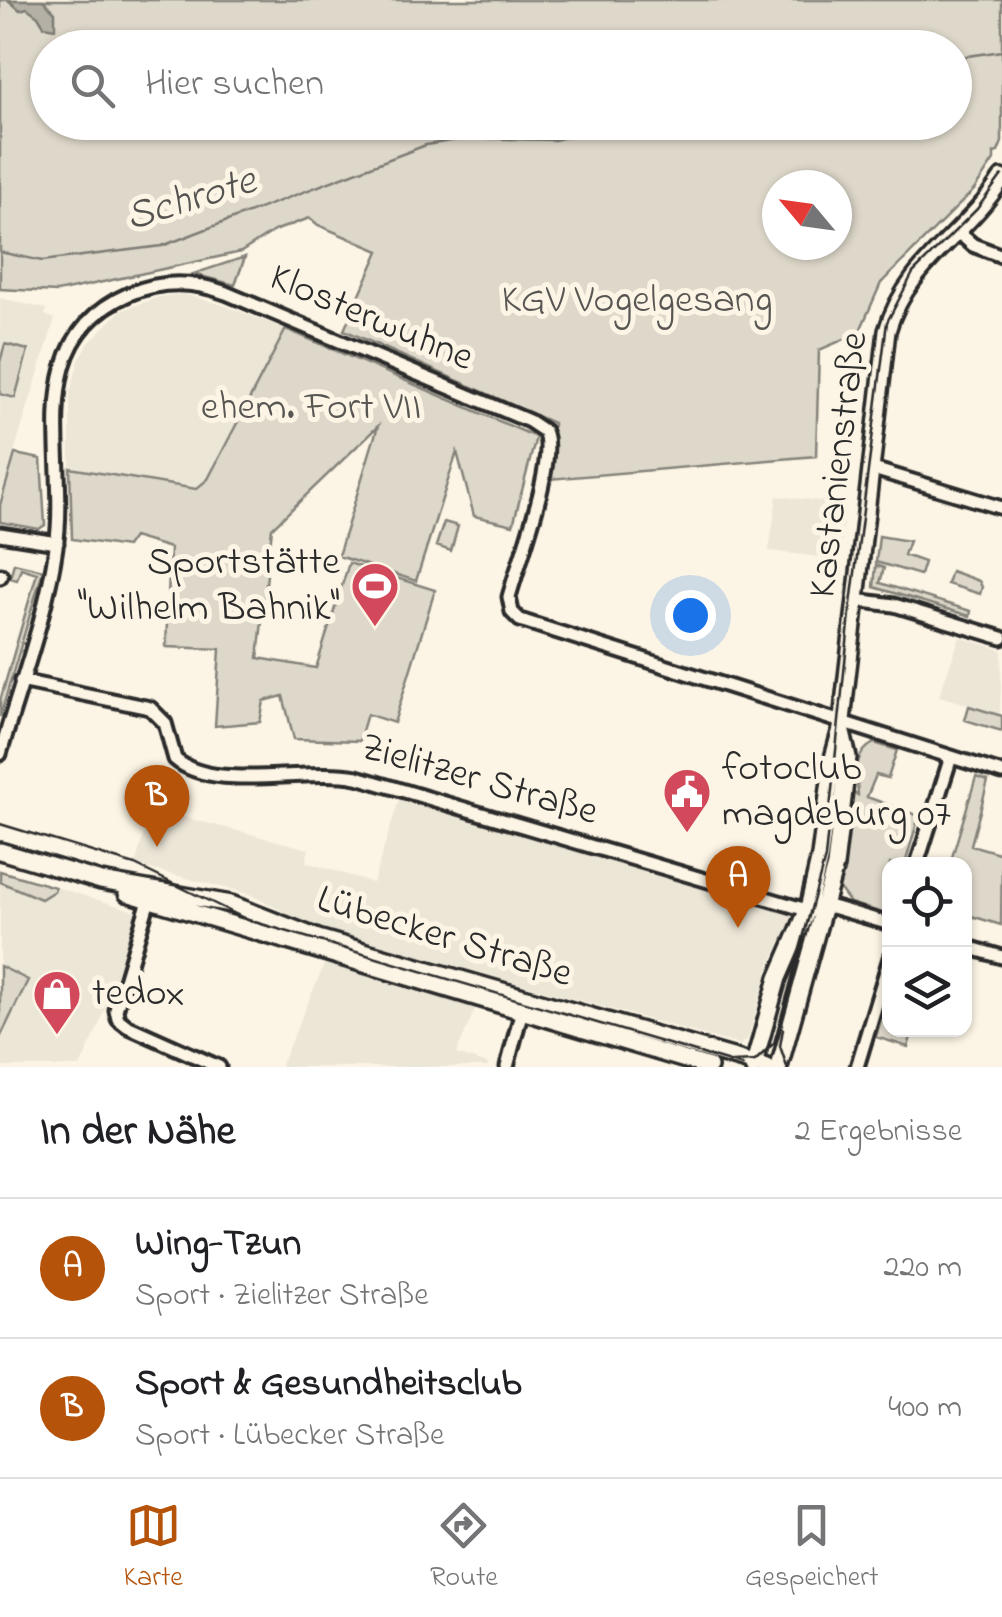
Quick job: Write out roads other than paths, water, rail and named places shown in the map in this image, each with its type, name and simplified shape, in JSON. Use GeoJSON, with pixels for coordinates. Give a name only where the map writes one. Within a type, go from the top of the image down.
{"type":"FeatureCollection","features":[{"type":"Feature","properties":{"kind":"main road","name":"Kastanienstraße"},"geometry":{"type":"LineString","coordinates":[[779,1067],[816,908],[885,340],[901,294],[920,267],[980,209],[1002,178]]}},
{"type":"Feature","properties":{"kind":"main road","name":"Lübecker Straße"},"geometry":{"type":"LineString","coordinates":[[0,851],[149,900],[710,1067]]}},
{"type":"Feature","properties":{"kind":"main road","name":"Lübecker Straße"},"geometry":{"type":"LineString","coordinates":[[100,881],[231,904],[318,938],[758,1066]]}},
{"type":"Feature","properties":{"kind":"main road","name":"Kastanienstraße"},"geometry":{"type":"LineString","coordinates":[[758,1066],[778,978],[816,908]]}},
{"type":"Feature","properties":{"kind":"street"},"geometry":{"type":"LineString","coordinates":[[958,232],[973,245],[1002,256]]}},
{"type":"Feature","properties":{"kind":"street","name":"Klosterwuhne"},"geometry":{"type":"LineString","coordinates":[[0,754],[57,543],[60,513],[56,400],[60,372],[73,344],[96,316],[133,292],[167,284],[209,287],[544,430],[548,447],[544,474],[509,598],[510,609],[518,618],[841,726]]}},
{"type":"Feature","properties":{"kind":"street"},"geometry":{"type":"LineString","coordinates":[[870,468],[1002,508]]}},
{"type":"Feature","properties":{"kind":"street"},"geometry":{"type":"LineString","coordinates":[[0,534],[57,543]]}},
{"type":"Feature","properties":{"kind":"street"},"geometry":{"type":"LineString","coordinates":[[854,600],[894,605],[1002,638]]}},
{"type":"Feature","properties":{"kind":"street","name":"Zielitzer Straße"},"geometry":{"type":"LineString","coordinates":[[21,681],[150,708],[166,723],[175,759],[196,770],[229,776],[357,777],[816,908],[882,922]]}},
{"type":"Feature","properties":{"kind":"street"},"geometry":{"type":"LineString","coordinates":[[841,726],[1002,773]]}},
{"type":"Feature","properties":{"kind":"street"},"geometry":{"type":"LineString","coordinates":[[919,857],[951,757]]}},
{"type":"Feature","properties":{"kind":"street"},"geometry":{"type":"LineString","coordinates":[[149,900],[116,1010],[118,1018],[127,1026],[219,1067]]}},
{"type":"Feature","properties":{"kind":"street"},"geometry":{"type":"LineString","coordinates":[[967,947],[1002,957]]}},
{"type":"Feature","properties":{"kind":"street"},"geometry":{"type":"LineString","coordinates":[[857,1067],[882,984]]}},
{"type":"Feature","properties":{"kind":"street"},"geometry":{"type":"LineString","coordinates":[[506,1067],[522,1010]]}},
{"type":"Feature","properties":{"kind":"waterway","name":"Schrote"},"geometry":{"type":"LineString","coordinates":[[972,55],[1002,51]]}},
{"type":"Feature","properties":{"kind":"waterway","name":"Schrote"},"geometry":{"type":"LineString","coordinates":[[0,252],[42,261],[162,246],[426,145],[456,140]]}},
{"type":"Feature","properties":{"kind":"tram line"},"geometry":{"type":"LineString","coordinates":[[732,1062],[755,1061],[774,1043],[825,858],[851,604],[887,322],[913,273],[977,209],[1002,175]]}},
{"type":"Feature","properties":{"kind":"tram line"},"geometry":{"type":"LineString","coordinates":[[0,824],[135,865],[248,920],[743,1066]]}},
{"type":"Feature","properties":{"kind":"tram line"},"geometry":{"type":"LineString","coordinates":[[783,1029],[780,1046],[787,1067]]}},
{"type":"Feature","properties":{"kind":"place","name":"Sportstätte \"Wilhelm Bahnik\""},"geometry":{"type":"Point","coordinates":[375,628]}},
{"type":"Feature","properties":{"kind":"place","name":"fotoclub magdeburg 07"},"geometry":{"type":"Point","coordinates":[687,834]}},
{"type":"Feature","properties":{"kind":"place","name":"Sport & Gesundheitsclub"},"geometry":{"type":"Point","coordinates":[157,847]}},
{"type":"Feature","properties":{"kind":"place","name":"Wing-Tzun"},"geometry":{"type":"Point","coordinates":[738,928]}},
{"type":"Feature","properties":{"kind":"place","name":"tedox"},"geometry":{"type":"Point","coordinates":[57,1036]}},
{"type":"Feature","properties":{"kind":"park label","name":"KGV Vogelgesang"},"geometry":{"type":"Point","coordinates":[637,301]}},
{"type":"Feature","properties":{"kind":"park label","name":"ehem. Fort VII"},"geometry":{"type":"Point","coordinates":[311,408]}}]}
